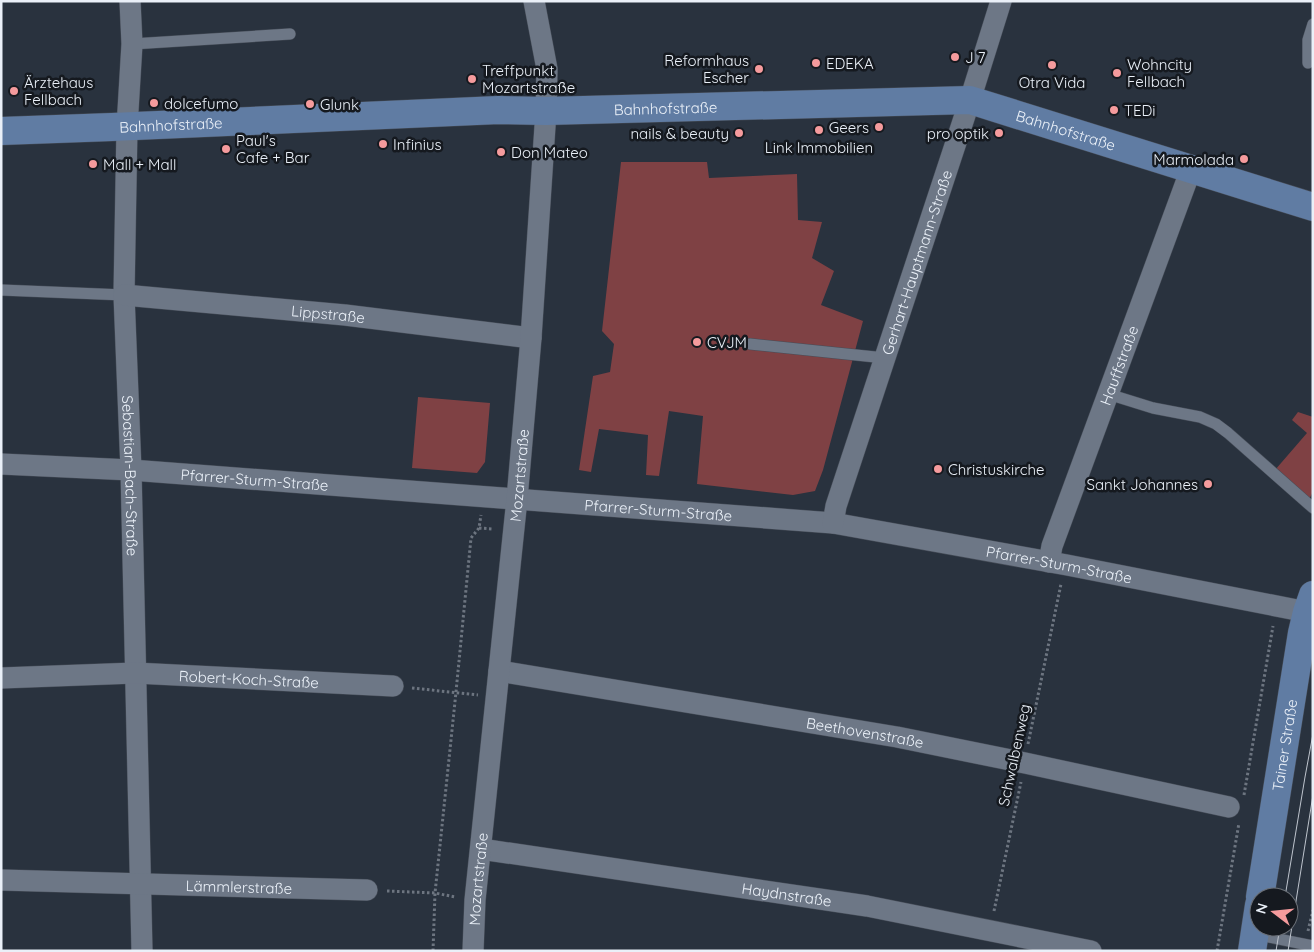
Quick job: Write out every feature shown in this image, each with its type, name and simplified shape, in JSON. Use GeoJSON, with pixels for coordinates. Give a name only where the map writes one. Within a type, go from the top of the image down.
{"type":"FeatureCollection","features":[{"type":"Feature","properties":{"kind":"street","name":"Sebastian-Bach-Straße"},"geometry":{"type":"LineString","coordinates":[[130,1],[132,44],[127,126],[124,295],[132,470],[142,951]]}},
{"type":"Feature","properties":{"kind":"street","name":"Mozartstraße"},"geometry":{"type":"LineString","coordinates":[[473,951],[475,900],[517,499],[531,338],[546,111],[547,69],[534,1]]}},
{"type":"Feature","properties":{"kind":"street","name":"Gerhart-Hauptmann-Straße"},"geometry":{"type":"LineString","coordinates":[[833,523],[836,506],[1001,1]]}},
{"type":"Feature","properties":{"kind":"street","name":"Bahnhofstraße"},"geometry":{"type":"LineString","coordinates":[[1,131],[499,110],[546,111],[970,100],[1313,207]]}},
{"type":"Feature","properties":{"kind":"street","name":"Hauffstraße"},"geometry":{"type":"LineString","coordinates":[[1058,563],[1052,546],[1191,169]]}},
{"type":"Feature","properties":{"kind":"street","name":"Lippstraße"},"geometry":{"type":"LineString","coordinates":[[124,295],[345,315],[531,338]]}},
{"type":"Feature","properties":{"kind":"street","name":"Pfarrer-Sturm-Straße"},"geometry":{"type":"LineString","coordinates":[[1,464],[132,470],[833,523],[1058,563],[1276,605],[1310,604]]}},
{"type":"Feature","properties":{"kind":"street","name":"Tainer Straße"},"geometry":{"type":"LineString","coordinates":[[1262,887],[1302,632],[1310,604]]}},
{"type":"Feature","properties":{"kind":"street","name":"Beethovenstraße"},"geometry":{"type":"LineString","coordinates":[[499,671],[897,737],[1237,808]]}},
{"type":"Feature","properties":{"kind":"street","name":"Robert-Koch-Straße"},"geometry":{"type":"LineString","coordinates":[[1,678],[136,674],[393,686]]}},
{"type":"Feature","properties":{"kind":"street","name":"Haydnstraße"},"geometry":{"type":"LineString","coordinates":[[481,849],[867,906],[1091,951]]}},
{"type":"Feature","properties":{"kind":"street","name":"Lämmlerstraße"},"geometry":{"type":"LineString","coordinates":[[1,880],[367,890]]}},
{"type":"Feature","properties":{"kind":"lane"},"geometry":{"type":"LineString","coordinates":[[1308,63],[1308,40],[1313,24]]}},
{"type":"Feature","properties":{"kind":"lane"},"geometry":{"type":"LineString","coordinates":[[132,44],[290,34]]}},
{"type":"Feature","properties":{"kind":"lane"},"geometry":{"type":"LineString","coordinates":[[1,290],[124,295]]}},
{"type":"Feature","properties":{"kind":"lane"},"geometry":{"type":"LineString","coordinates":[[750,344],[885,358]]}},
{"type":"Feature","properties":{"kind":"lane"},"geometry":{"type":"LineString","coordinates":[[1108,394],[1153,408],[1200,417],[1216,424],[1313,508]]}},
{"type":"Feature","properties":{"kind":"lane"},"geometry":{"type":"LineString","coordinates":[[1253,942],[1309,945]]}},
{"type":"Feature","properties":{"kind":"path"},"geometry":{"type":"LineString","coordinates":[[432,951],[435,893],[471,538],[479,528],[484,497]]}},
{"type":"Feature","properties":{"kind":"path","name":"Schwalbenweg"},"geometry":{"type":"LineString","coordinates":[[990,930],[1059,590],[1058,563]]}},
{"type":"Feature","properties":{"kind":"path"},"geometry":{"type":"LineString","coordinates":[[1217,951],[1237,808],[1273,626]]}},
{"type":"Feature","properties":{"kind":"path"},"geometry":{"type":"LineString","coordinates":[[393,686],[496,698]]}},
{"type":"Feature","properties":{"kind":"path"},"geometry":{"type":"LineString","coordinates":[[367,890],[435,893],[475,900]]}},
{"type":"Feature","properties":{"kind":"path"},"geometry":{"type":"LineString","coordinates":[[1309,945],[1313,910]]}},
{"type":"Feature","properties":{"kind":"shaded area"},"geometry":{"type":"Polygon","coordinates":[[[621,162],[707,162],[709,178],[797,174],[798,220],[822,222],[812,258],[834,271],[821,305],[863,321],[823,470],[815,491],[793,495],[697,484],[703,416],[669,411],[659,476],[646,475],[648,435],[599,429],[591,472],[579,470],[593,376],[610,372],[614,344],[602,331],[621,162]]]}},
{"type":"Feature","properties":{"kind":"shaded area"},"geometry":{"type":"Polygon","coordinates":[[[418,397],[490,403],[485,462],[477,473],[412,468],[418,397]]]}},
{"type":"Feature","properties":{"kind":"shaded area"},"geometry":{"type":"Polygon","coordinates":[[[1298,412],[1313,417],[1313,491],[1309,500],[1275,470],[1307,433],[1292,420],[1298,412]]]}},
{"type":"Feature","properties":{"kind":"tram line"},"geometry":{"type":"LineString","coordinates":[[1287,887],[1313,734]]}},
{"type":"Feature","properties":{"kind":"tram line"},"geometry":{"type":"LineString","coordinates":[[1288,951],[1313,795]]}},
{"type":"Feature","properties":{"kind":"tram line"},"geometry":{"type":"LineString","coordinates":[[1276,951],[1278,937]]}},
{"type":"Feature","properties":{"kind":"place","name":"J 7"},"geometry":{"type":"Point","coordinates":[955,57]}},
{"type":"Feature","properties":{"kind":"place","name":"EDEKA"},"geometry":{"type":"Point","coordinates":[816,63]}},
{"type":"Feature","properties":{"kind":"place","name":"Otra Vida"},"geometry":{"type":"Point","coordinates":[1052,65]}},
{"type":"Feature","properties":{"kind":"place","name":"Reformhaus Escher"},"geometry":{"type":"Point","coordinates":[759,69]}},
{"type":"Feature","properties":{"kind":"place","name":"Wohncity Fellbach"},"geometry":{"type":"Point","coordinates":[1117,73]}},
{"type":"Feature","properties":{"kind":"place","name":"Treffpunkt Mozartstraße"},"geometry":{"type":"Point","coordinates":[472,79]}},
{"type":"Feature","properties":{"kind":"place","name":"Ärztehaus Fellbach"},"geometry":{"type":"Point","coordinates":[14,91]}},
{"type":"Feature","properties":{"kind":"place","name":"dolcefumo"},"geometry":{"type":"Point","coordinates":[154,103]}},
{"type":"Feature","properties":{"kind":"place","name":"Glunk"},"geometry":{"type":"Point","coordinates":[310,104]}},
{"type":"Feature","properties":{"kind":"place","name":"TEDi"},"geometry":{"type":"Point","coordinates":[1114,110]}},
{"type":"Feature","properties":{"kind":"place","name":"Geers"},"geometry":{"type":"Point","coordinates":[879,127]}},
{"type":"Feature","properties":{"kind":"place","name":"Link Immobilien"},"geometry":{"type":"Point","coordinates":[819,130]}},
{"type":"Feature","properties":{"kind":"place","name":"nails & beauty"},"geometry":{"type":"Point","coordinates":[739,133]}},
{"type":"Feature","properties":{"kind":"place","name":"pro optik"},"geometry":{"type":"Point","coordinates":[999,133]}},
{"type":"Feature","properties":{"kind":"place","name":"Infinius"},"geometry":{"type":"Point","coordinates":[383,144]}},
{"type":"Feature","properties":{"kind":"place","name":"Paul's Cafe + Bar"},"geometry":{"type":"Point","coordinates":[226,149]}},
{"type":"Feature","properties":{"kind":"place","name":"Don Mateo"},"geometry":{"type":"Point","coordinates":[501,152]}},
{"type":"Feature","properties":{"kind":"place","name":"Marmolada"},"geometry":{"type":"Point","coordinates":[1244,159]}},
{"type":"Feature","properties":{"kind":"place","name":"Mall + Mall"},"geometry":{"type":"Point","coordinates":[93,164]}},
{"type":"Feature","properties":{"kind":"place","name":"CVJM"},"geometry":{"type":"Point","coordinates":[697,342]}},
{"type":"Feature","properties":{"kind":"place","name":"Christuskirche"},"geometry":{"type":"Point","coordinates":[938,469]}},
{"type":"Feature","properties":{"kind":"place","name":"Sankt Johannes"},"geometry":{"type":"Point","coordinates":[1208,484]}}]}
